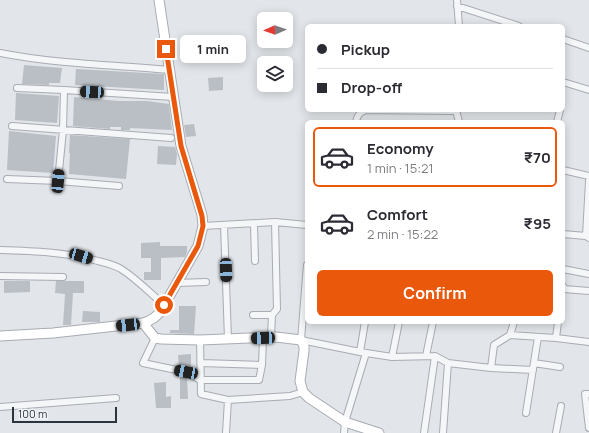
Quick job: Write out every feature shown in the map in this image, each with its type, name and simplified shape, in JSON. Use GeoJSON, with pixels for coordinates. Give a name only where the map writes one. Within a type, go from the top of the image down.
{"type":"FeatureCollection","features":[{"type":"Feature","properties":{"kind":"main road"},"geometry":{"type":"LineString","coordinates":[[0,336],[53,333],[143,323],[152,320],[157,316],[164,305],[198,246],[203,226],[202,216],[181,146],[159,0]]}},
{"type":"Feature","properties":{"kind":"main road"},"geometry":{"type":"LineString","coordinates":[[143,323],[155,338],[200,340],[267,338],[301,340],[304,346],[300,381],[303,392],[309,398],[345,422],[379,433]]}},
{"type":"Feature","properties":{"kind":"street"},"geometry":{"type":"LineString","coordinates":[[459,24],[457,3],[509,24]]}},
{"type":"Feature","properties":{"kind":"street"},"geometry":{"type":"LineString","coordinates":[[565,40],[589,48]]}},
{"type":"Feature","properties":{"kind":"street"},"geometry":{"type":"LineString","coordinates":[[0,53],[70,63],[169,70]]}},
{"type":"Feature","properties":{"kind":"street"},"geometry":{"type":"LineString","coordinates":[[565,83],[589,90]]}},
{"type":"Feature","properties":{"kind":"street"},"geometry":{"type":"LineString","coordinates":[[17,88],[173,98]]}},
{"type":"Feature","properties":{"kind":"street"},"geometry":{"type":"LineString","coordinates":[[58,181],[63,130],[64,90]]}},
{"type":"Feature","properties":{"kind":"street"},"geometry":{"type":"LineString","coordinates":[[356,120],[357,115],[361,112]]}},
{"type":"Feature","properties":{"kind":"street"},"geometry":{"type":"LineString","coordinates":[[12,126],[171,138]]}},
{"type":"Feature","properties":{"kind":"street"},"geometry":{"type":"LineString","coordinates":[[565,170],[589,176]]}},
{"type":"Feature","properties":{"kind":"street"},"geometry":{"type":"LineString","coordinates":[[7,179],[119,186]]}},
{"type":"Feature","properties":{"kind":"street"},"geometry":{"type":"LineString","coordinates":[[565,234],[587,237],[589,181]]}},
{"type":"Feature","properties":{"kind":"street"},"geometry":{"type":"LineString","coordinates":[[203,226],[275,222],[305,225]]}},
{"type":"Feature","properties":{"kind":"street"},"geometry":{"type":"LineString","coordinates":[[155,338],[143,363],[186,372],[200,380],[259,380],[272,315],[277,309],[275,222]]}},
{"type":"Feature","properties":{"kind":"street"},"geometry":{"type":"LineString","coordinates":[[254,224],[255,261]]}},
{"type":"Feature","properties":{"kind":"street"},"geometry":{"type":"LineString","coordinates":[[224,225],[228,339]]}},
{"type":"Feature","properties":{"kind":"street"},"geometry":{"type":"LineString","coordinates":[[0,250],[34,251],[81,256],[120,268],[164,305]]}},
{"type":"Feature","properties":{"kind":"street"},"geometry":{"type":"LineString","coordinates":[[565,270],[589,274]]}},
{"type":"Feature","properties":{"kind":"street"},"geometry":{"type":"LineString","coordinates":[[0,276],[63,277]]}},
{"type":"Feature","properties":{"kind":"street"},"geometry":{"type":"LineString","coordinates":[[177,283],[206,282]]}},
{"type":"Feature","properties":{"kind":"street"},"geometry":{"type":"LineString","coordinates":[[305,290],[301,340],[392,357],[435,356],[448,363],[491,368],[533,370]]}},
{"type":"Feature","properties":{"kind":"street"},"geometry":{"type":"LineString","coordinates":[[565,290],[589,291]]}},
{"type":"Feature","properties":{"kind":"street"},"geometry":{"type":"LineString","coordinates":[[254,315],[272,315]]}},
{"type":"Feature","properties":{"kind":"street"},"geometry":{"type":"LineString","coordinates":[[344,433],[345,422],[363,352],[365,324]]}},
{"type":"Feature","properties":{"kind":"street"},"geometry":{"type":"LineString","coordinates":[[392,357],[400,324]]}},
{"type":"Feature","properties":{"kind":"street"},"geometry":{"type":"LineString","coordinates":[[426,356],[433,324]]}},
{"type":"Feature","properties":{"kind":"street"},"geometry":{"type":"LineString","coordinates":[[510,335],[513,324]]}},
{"type":"Feature","properties":{"kind":"street"},"geometry":{"type":"LineString","coordinates":[[556,338],[558,324]]}},
{"type":"Feature","properties":{"kind":"street"},"geometry":{"type":"LineString","coordinates":[[491,368],[494,345],[510,335],[589,342]]}},
{"type":"Feature","properties":{"kind":"street"},"geometry":{"type":"LineString","coordinates":[[526,413],[538,337]]}},
{"type":"Feature","properties":{"kind":"street"},"geometry":{"type":"LineString","coordinates":[[200,340],[201,394],[228,400],[290,396],[303,392]]}},
{"type":"Feature","properties":{"kind":"street"},"geometry":{"type":"LineString","coordinates":[[424,433],[435,356]]}},
{"type":"Feature","properties":{"kind":"street"},"geometry":{"type":"LineString","coordinates":[[201,363],[262,365]]}},
{"type":"Feature","properties":{"kind":"street"},"geometry":{"type":"LineString","coordinates":[[442,433],[448,363]]}},
{"type":"Feature","properties":{"kind":"street"},"geometry":{"type":"LineString","coordinates":[[534,363],[560,367]]}},
{"type":"Feature","properties":{"kind":"street"},"geometry":{"type":"LineString","coordinates":[[589,394],[585,394],[589,428]]}},
{"type":"Feature","properties":{"kind":"street"},"geometry":{"type":"LineString","coordinates":[[0,407],[116,398]]}},
{"type":"Feature","properties":{"kind":"street"},"geometry":{"type":"LineString","coordinates":[[226,433],[228,400]]}},
{"type":"Feature","properties":{"kind":"street"},"geometry":{"type":"LineString","coordinates":[[556,433],[561,406]]}},
{"type":"Feature","properties":{"kind":"building"},"geometry":{"type":"Polygon","coordinates":[[[24,65],[62,68],[60,83],[49,83],[49,85],[22,84],[24,65]]]}},
{"type":"Feature","properties":{"kind":"building"},"geometry":{"type":"Polygon","coordinates":[[[76,69],[164,74],[164,90],[75,85],[76,69]]]}},
{"type":"Feature","properties":{"kind":"building"},"geometry":{"type":"Polygon","coordinates":[[[223,77],[223,90],[209,91],[208,78],[223,77]]]}},
{"type":"Feature","properties":{"kind":"building"},"geometry":{"type":"Polygon","coordinates":[[[16,93],[59,96],[57,123],[15,120],[16,93]]]}},
{"type":"Feature","properties":{"kind":"building"},"geometry":{"type":"Polygon","coordinates":[[[74,97],[119,101],[147,101],[169,104],[172,130],[130,128],[130,130],[121,130],[121,127],[110,127],[110,129],[73,126],[74,97]]]}},
{"type":"Feature","properties":{"kind":"building"},"geometry":{"type":"Polygon","coordinates":[[[194,124],[196,136],[186,137],[184,125],[194,124]]]}},
{"type":"Feature","properties":{"kind":"building"},"geometry":{"type":"Polygon","coordinates":[[[9,131],[56,136],[53,173],[7,170],[9,131]]]}},
{"type":"Feature","properties":{"kind":"building"},"geometry":{"type":"Polygon","coordinates":[[[70,135],[130,139],[126,179],[69,174],[70,135]]]}},
{"type":"Feature","properties":{"kind":"building"},"geometry":{"type":"Polygon","coordinates":[[[158,146],[175,147],[177,154],[176,165],[157,164],[158,146]]]}},
{"type":"Feature","properties":{"kind":"building"},"geometry":{"type":"Polygon","coordinates":[[[160,242],[160,246],[187,246],[185,257],[161,258],[161,280],[144,280],[144,272],[151,272],[151,258],[141,258],[141,243],[160,242]]]}},
{"type":"Feature","properties":{"kind":"building"},"geometry":{"type":"Polygon","coordinates":[[[4,281],[30,281],[30,292],[4,293],[4,281]]]}},
{"type":"Feature","properties":{"kind":"building"},"geometry":{"type":"Polygon","coordinates":[[[56,281],[84,281],[84,293],[73,293],[71,325],[63,325],[65,294],[55,293],[56,281]]]}},
{"type":"Feature","properties":{"kind":"building"},"geometry":{"type":"Polygon","coordinates":[[[179,306],[196,306],[194,334],[170,333],[170,330],[179,330],[179,306]]]}},
{"type":"Feature","properties":{"kind":"building"},"geometry":{"type":"Polygon","coordinates":[[[83,311],[100,312],[100,322],[82,322],[83,311]]]}},
{"type":"Feature","properties":{"kind":"building"},"geometry":{"type":"Polygon","coordinates":[[[191,354],[191,366],[187,368],[179,366],[178,355],[191,354]]]}},
{"type":"Feature","properties":{"kind":"building"},"geometry":{"type":"Polygon","coordinates":[[[180,375],[187,378],[188,399],[180,399],[180,375]]]}},
{"type":"Feature","properties":{"kind":"building"},"geometry":{"type":"Polygon","coordinates":[[[166,382],[166,397],[171,396],[171,408],[156,408],[154,383],[166,382]]]}},
{"type":"Feature","properties":{"kind":"route"},"geometry":{"type":"LineString","coordinates":[[164,305],[198,246],[203,226],[202,216],[181,146],[166,49]]}}]}
